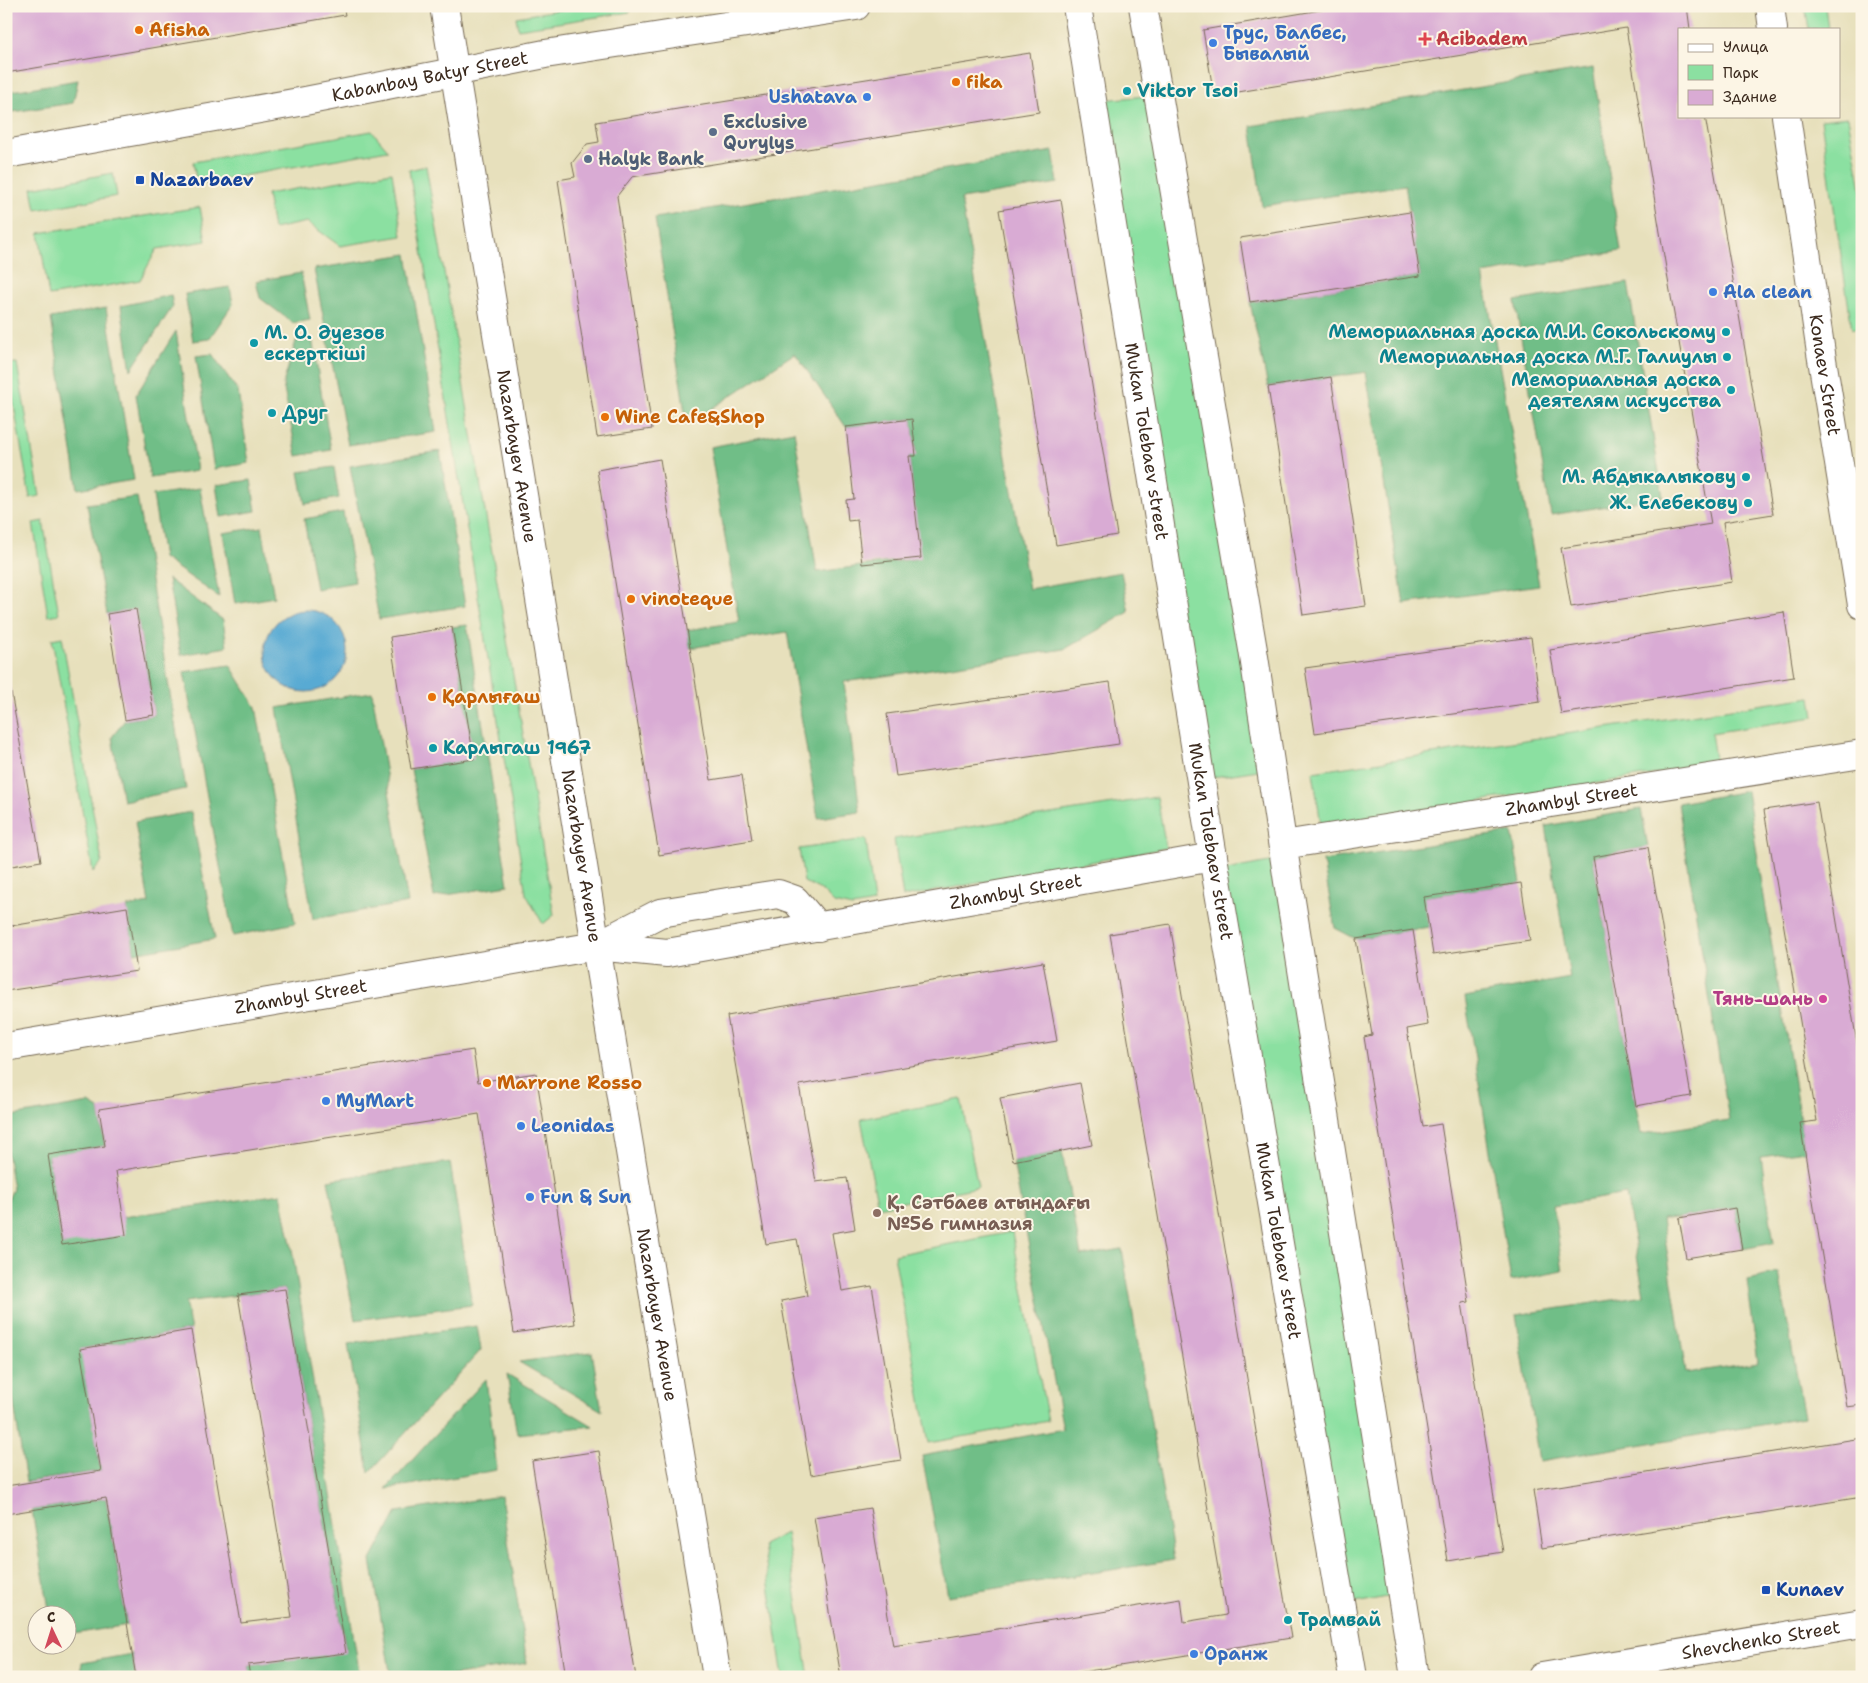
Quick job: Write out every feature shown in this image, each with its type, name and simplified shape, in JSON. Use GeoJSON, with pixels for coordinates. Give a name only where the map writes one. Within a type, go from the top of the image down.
{"type":"FeatureCollection","features":[{"type":"Feature","properties":{"kind":"street","name":"Nazarbayev Avenue"},"geometry":{"type":"LineString","coordinates":[[444,6],[596,946],[717,1677]]}},
{"type":"Feature","properties":{"kind":"street","name":"Kabanbay Batyr Street"},"geometry":{"type":"LineString","coordinates":[[6,154],[295,103],[545,54],[856,6]]}},
{"type":"Feature","properties":{"kind":"street","name":"Mukan Tolebaev street"},"geometry":{"type":"LineString","coordinates":[[1077,6],[1213,856],[1352,1677]]}},
{"type":"Feature","properties":{"kind":"street"},"geometry":{"type":"LineString","coordinates":[[1143,6],[1252,641],[1415,1677]]}},
{"type":"Feature","properties":{"kind":"street"},"geometry":{"type":"LineString","coordinates":[[1770,6],[1773,28]]}},
{"type":"Feature","properties":{"kind":"street","name":"Konaev Street"},"geometry":{"type":"LineString","coordinates":[[1786,118],[1821,353],[1862,605]]}},
{"type":"Feature","properties":{"kind":"street","name":"Zhambyl Street"},"geometry":{"type":"LineString","coordinates":[[1283,845],[1862,754]]}},
{"type":"Feature","properties":{"kind":"street","name":"Zhambyl Street"},"geometry":{"type":"LineString","coordinates":[[6,1047],[596,946],[667,953],[1213,856]]}},
{"type":"Feature","properties":{"kind":"street","name":"Zhambyl Street"},"geometry":{"type":"LineString","coordinates":[[596,946],[660,913],[778,894],[795,900],[818,927]]}},
{"type":"Feature","properties":{"kind":"street","name":"Shevchenko Street"},"geometry":{"type":"LineString","coordinates":[[1542,1677],[1862,1623]]}},
{"type":"Feature","properties":{"kind":"green space"},"geometry":{"type":"Polygon","coordinates":[[[582,6],[632,6],[630,12],[518,29],[516,17],[582,6]]]}},
{"type":"Feature","properties":{"kind":"green space"},"geometry":{"type":"Polygon","coordinates":[[[1805,6],[1825,6],[1828,28],[1809,28],[1805,6]]]}},
{"type":"Feature","properties":{"kind":"green space"},"geometry":{"type":"Polygon","coordinates":[[[1862,49],[1862,103],[1854,55],[1862,49]]]}},
{"type":"Feature","properties":{"kind":"green space"},"geometry":{"type":"Polygon","coordinates":[[[1593,68],[1621,251],[1483,274],[1539,585],[1404,604],[1366,372],[1268,387],[1250,302],[1420,276],[1405,185],[1262,206],[1251,126],[1593,68]]]}},
{"type":"Feature","properties":{"kind":"green space"},"geometry":{"type":"Polygon","coordinates":[[[78,80],[73,103],[6,113],[6,92],[78,80]]]}},
{"type":"Feature","properties":{"kind":"green space"},"geometry":{"type":"Polygon","coordinates":[[[1158,95],[1271,768],[1201,779],[1092,101],[1158,95]]]}},
{"type":"Feature","properties":{"kind":"green space"},"geometry":{"type":"Polygon","coordinates":[[[1848,117],[1862,195],[1862,328],[1852,329],[1821,120],[1848,117]]]}},
{"type":"Feature","properties":{"kind":"green space"},"geometry":{"type":"Polygon","coordinates":[[[372,131],[388,150],[197,184],[193,162],[372,131]]]}},
{"type":"Feature","properties":{"kind":"green space"},"geometry":{"type":"Polygon","coordinates":[[[1053,151],[1058,183],[961,199],[1029,589],[1121,572],[1129,612],[1065,649],[844,682],[860,812],[818,818],[787,632],[690,648],[687,630],[739,622],[710,447],[794,431],[817,572],[920,558],[909,456],[916,455],[912,419],[846,427],[795,353],[687,425],[655,218],[1053,151]]]}},
{"type":"Feature","properties":{"kind":"green space"},"geometry":{"type":"Polygon","coordinates":[[[426,166],[554,915],[543,924],[526,894],[409,170],[426,166]]]}},
{"type":"Feature","properties":{"kind":"green space"},"geometry":{"type":"Polygon","coordinates":[[[392,172],[402,236],[340,246],[307,222],[273,229],[267,194],[392,172]]]}},
{"type":"Feature","properties":{"kind":"green space"},"geometry":{"type":"Polygon","coordinates":[[[113,173],[117,196],[36,210],[32,188],[113,173]]]}},
{"type":"Feature","properties":{"kind":"green space"},"geometry":{"type":"Polygon","coordinates":[[[200,207],[206,241],[157,249],[140,280],[49,296],[39,233],[200,207]]]}},
{"type":"Feature","properties":{"kind":"green space"},"geometry":{"type":"Polygon","coordinates":[[[407,254],[436,432],[348,445],[314,269],[407,254]]]}},
{"type":"Feature","properties":{"kind":"green space"},"geometry":{"type":"Polygon","coordinates":[[[301,273],[310,320],[293,323],[260,298],[256,281],[301,273]]]}},
{"type":"Feature","properties":{"kind":"green space"},"geometry":{"type":"Polygon","coordinates":[[[1628,283],[1663,497],[1551,515],[1515,301],[1628,283]]]}},
{"type":"Feature","properties":{"kind":"green space"},"geometry":{"type":"Polygon","coordinates":[[[230,287],[233,304],[209,339],[193,341],[185,294],[230,287]]]}},
{"type":"Feature","properties":{"kind":"green space"},"geometry":{"type":"Polygon","coordinates":[[[171,295],[173,306],[131,370],[121,306],[171,295]]]}},
{"type":"Feature","properties":{"kind":"green space"},"geometry":{"type":"Polygon","coordinates":[[[106,308],[134,480],[78,489],[51,318],[106,308]]]}},
{"type":"Feature","properties":{"kind":"green space"},"geometry":{"type":"Polygon","coordinates":[[[176,331],[197,471],[150,478],[136,395],[176,331]]]}},
{"type":"Feature","properties":{"kind":"green space"},"geometry":{"type":"Polygon","coordinates":[[[312,338],[331,450],[297,456],[283,384],[296,341],[312,338]]]}},
{"type":"Feature","properties":{"kind":"green space"},"geometry":{"type":"Polygon","coordinates":[[[212,354],[238,391],[249,463],[214,469],[196,356],[212,354]]]}},
{"type":"Feature","properties":{"kind":"green space"},"geometry":{"type":"Polygon","coordinates":[[[17,363],[40,496],[30,498],[9,377],[6,377],[6,364],[17,363]]]}},
{"type":"Feature","properties":{"kind":"green space"},"geometry":{"type":"Polygon","coordinates":[[[440,451],[465,606],[379,619],[350,466],[440,451]]]}},
{"type":"Feature","properties":{"kind":"green space"},"geometry":{"type":"Polygon","coordinates":[[[334,467],[339,498],[305,504],[299,472],[334,467]]]}},
{"type":"Feature","properties":{"kind":"green space"},"geometry":{"type":"Polygon","coordinates":[[[251,480],[256,511],[221,517],[216,485],[251,480]]]}},
{"type":"Feature","properties":{"kind":"green space"},"geometry":{"type":"Polygon","coordinates":[[[200,488],[219,597],[163,558],[153,495],[200,488]]]}},
{"type":"Feature","properties":{"kind":"green space"},"geometry":{"type":"Polygon","coordinates":[[[137,497],[186,789],[123,801],[112,737],[125,720],[154,715],[136,610],[107,614],[87,504],[137,497]]]}},
{"type":"Feature","properties":{"kind":"green space"},"geometry":{"type":"Polygon","coordinates":[[[343,512],[355,582],[316,589],[304,519],[343,512]]]}},
{"type":"Feature","properties":{"kind":"green space"},"geometry":{"type":"Polygon","coordinates":[[[43,521],[59,614],[48,616],[33,523],[43,521]]]}},
{"type":"Feature","properties":{"kind":"green space"},"geometry":{"type":"Polygon","coordinates":[[[262,527],[274,597],[235,604],[223,533],[262,527]]]}},
{"type":"Feature","properties":{"kind":"green space"},"geometry":{"type":"Polygon","coordinates":[[[168,579],[223,620],[227,647],[181,655],[168,579]]]}},
{"type":"Feature","properties":{"kind":"green space"},"geometry":{"type":"Polygon","coordinates":[[[467,625],[508,885],[434,897],[411,769],[474,758],[452,627],[467,625]]]}},
{"type":"Feature","properties":{"kind":"green space"},"geometry":{"type":"Polygon","coordinates":[[[62,637],[102,862],[93,872],[52,639],[62,637]]]}},
{"type":"Feature","properties":{"kind":"green space"},"geometry":{"type":"Polygon","coordinates":[[[230,665],[256,707],[295,923],[233,936],[184,672],[230,665]]]}},
{"type":"Feature","properties":{"kind":"green space"},"geometry":{"type":"Polygon","coordinates":[[[372,692],[408,903],[313,919],[277,708],[372,692]]]}},
{"type":"Feature","properties":{"kind":"green space"},"geometry":{"type":"Polygon","coordinates":[[[1811,697],[1814,717],[1711,733],[1716,765],[1321,825],[1313,772],[1811,697]]]}},
{"type":"Feature","properties":{"kind":"green space"},"geometry":{"type":"Polygon","coordinates":[[[1747,791],[1805,1151],[1761,1157],[1774,1243],[1742,1249],[1735,1208],[1679,1218],[1662,1219],[1686,1373],[1758,1362],[1747,1280],[1779,1273],[1804,1418],[1539,1461],[1516,1315],[1644,1295],[1626,1194],[1553,1206],[1563,1271],[1511,1281],[1465,997],[1570,978],[1546,826],[1641,809],[1648,847],[1593,857],[1641,1134],[1729,1120],[1678,803],[1747,791]]]}},
{"type":"Feature","properties":{"kind":"green space"},"geometry":{"type":"Polygon","coordinates":[[[1157,797],[1166,848],[903,897],[894,839],[1157,797]]]}},
{"type":"Feature","properties":{"kind":"green space"},"geometry":{"type":"Polygon","coordinates":[[[191,812],[215,939],[134,953],[127,907],[149,903],[135,822],[191,812]]]}},
{"type":"Feature","properties":{"kind":"green space"},"geometry":{"type":"Polygon","coordinates":[[[1512,832],[1521,883],[1425,897],[1429,927],[1356,939],[1335,928],[1323,861],[1512,832]]]}},
{"type":"Feature","properties":{"kind":"green space"},"geometry":{"type":"Polygon","coordinates":[[[866,839],[874,903],[852,907],[834,903],[821,890],[804,882],[799,849],[866,839]]]}},
{"type":"Feature","properties":{"kind":"green space"},"geometry":{"type":"Polygon","coordinates":[[[1285,859],[1401,1594],[1341,1606],[1216,872],[1285,859]]]}},
{"type":"Feature","properties":{"kind":"green space"},"geometry":{"type":"Polygon","coordinates":[[[961,1099],[978,1187],[878,1207],[861,1119],[961,1099]]]}},
{"type":"Feature","properties":{"kind":"green space"},"geometry":{"type":"Polygon","coordinates":[[[89,1103],[99,1109],[105,1146],[48,1156],[62,1245],[123,1217],[281,1194],[292,1249],[360,1677],[250,1677],[248,1665],[346,1652],[285,1289],[185,1302],[191,1330],[81,1349],[101,1471],[26,1482],[6,1353],[6,1203],[13,1189],[6,1146],[6,1117],[89,1103]]]}},
{"type":"Feature","properties":{"kind":"green space"},"geometry":{"type":"Polygon","coordinates":[[[1062,1151],[1081,1256],[1122,1249],[1174,1560],[948,1596],[922,1456],[1063,1429],[1013,1161],[1062,1151]]]}},
{"type":"Feature","properties":{"kind":"green space"},"geometry":{"type":"Polygon","coordinates":[[[450,1162],[472,1305],[355,1320],[328,1180],[450,1162]]]}},
{"type":"Feature","properties":{"kind":"green space"},"geometry":{"type":"Polygon","coordinates":[[[1012,1232],[1048,1421],[929,1443],[894,1255],[1012,1232]]]}},
{"type":"Feature","properties":{"kind":"green space"},"geometry":{"type":"Polygon","coordinates":[[[477,1326],[481,1350],[369,1473],[348,1344],[477,1326]]]}},
{"type":"Feature","properties":{"kind":"green space"},"geometry":{"type":"Polygon","coordinates":[[[592,1352],[602,1411],[519,1362],[592,1352]]]}},
{"type":"Feature","properties":{"kind":"green space"},"geometry":{"type":"Polygon","coordinates":[[[507,1374],[593,1426],[517,1434],[507,1374]]]}},
{"type":"Feature","properties":{"kind":"green space"},"geometry":{"type":"Polygon","coordinates":[[[486,1379],[497,1470],[386,1489],[486,1379]]]}},
{"type":"Feature","properties":{"kind":"green space"},"geometry":{"type":"Polygon","coordinates":[[[501,1496],[527,1663],[445,1677],[391,1677],[371,1560],[397,1512],[501,1496]]]}},
{"type":"Feature","properties":{"kind":"green space"},"geometry":{"type":"Polygon","coordinates":[[[106,1498],[127,1625],[78,1633],[78,1606],[48,1606],[32,1510],[106,1498]]]}},
{"type":"Feature","properties":{"kind":"green space"},"geometry":{"type":"Polygon","coordinates":[[[786,1533],[809,1677],[783,1677],[763,1545],[786,1533]]]}},
{"type":"Feature","properties":{"kind":"green space"},"geometry":{"type":"Polygon","coordinates":[[[132,1654],[136,1677],[79,1677],[82,1663],[132,1654]]]}},
{"type":"Feature","properties":{"kind":"water"},"geometry":{"type":"Polygon","coordinates":[[[298,610],[314,610],[329,617],[340,628],[347,643],[344,667],[335,680],[314,692],[298,692],[283,685],[272,674],[265,659],[265,643],[272,628],[283,617],[298,610]]]}},
{"type":"Feature","properties":{"kind":"building"},"geometry":{"type":"Polygon","coordinates":[[[6,6],[343,6],[345,15],[6,73],[6,6]]]}},
{"type":"Feature","properties":{"kind":"building"},"geometry":{"type":"Polygon","coordinates":[[[1344,6],[1687,6],[1690,28],[1678,28],[1678,118],[1705,118],[1773,514],[1723,522],[1732,582],[1571,607],[1561,548],[1711,524],[1626,28],[1214,96],[1203,30],[1344,6]]]}},
{"type":"Feature","properties":{"kind":"building"},"geometry":{"type":"Polygon","coordinates":[[[1030,53],[1039,112],[632,177],[617,196],[652,429],[597,437],[558,180],[575,177],[572,163],[587,144],[599,142],[596,122],[1030,53]]]}},
{"type":"Feature","properties":{"kind":"building"},"geometry":{"type":"Polygon","coordinates":[[[1061,200],[1117,535],[1056,545],[999,210],[1061,200]]]}},
{"type":"Feature","properties":{"kind":"building"},"geometry":{"type":"Polygon","coordinates":[[[1410,212],[1420,276],[1250,302],[1240,238],[1410,212]]]}},
{"type":"Feature","properties":{"kind":"building"},"geometry":{"type":"Polygon","coordinates":[[[1331,377],[1366,606],[1303,615],[1268,387],[1331,377]]]}},
{"type":"Feature","properties":{"kind":"building"},"geometry":{"type":"Polygon","coordinates":[[[912,419],[916,456],[909,456],[921,558],[862,564],[857,520],[848,521],[846,500],[854,499],[846,427],[912,419]]]}},
{"type":"Feature","properties":{"kind":"building"},"geometry":{"type":"Polygon","coordinates":[[[660,459],[711,780],[742,775],[752,840],[659,855],[597,470],[660,459]]]}},
{"type":"Feature","properties":{"kind":"building"},"geometry":{"type":"Polygon","coordinates":[[[136,609],[154,715],[125,720],[107,614],[136,609]]]}},
{"type":"Feature","properties":{"kind":"building"},"geometry":{"type":"Polygon","coordinates":[[[1784,612],[1794,677],[1561,714],[1550,650],[1784,612]]]}},
{"type":"Feature","properties":{"kind":"building"},"geometry":{"type":"Polygon","coordinates":[[[452,627],[474,759],[411,769],[390,637],[452,627]]]}},
{"type":"Feature","properties":{"kind":"building"},"geometry":{"type":"Polygon","coordinates":[[[1531,637],[1540,702],[1315,733],[1305,668],[1531,637]]]}},
{"type":"Feature","properties":{"kind":"building"},"geometry":{"type":"Polygon","coordinates":[[[6,664],[41,861],[6,867],[6,664]]]}},
{"type":"Feature","properties":{"kind":"building"},"geometry":{"type":"Polygon","coordinates":[[[1110,682],[1119,744],[896,776],[887,714],[1110,682]]]}},
{"type":"Feature","properties":{"kind":"building"},"geometry":{"type":"Polygon","coordinates":[[[1817,802],[1862,1073],[1862,1405],[1847,1407],[1800,1123],[1817,1121],[1764,810],[1817,802]]]}},
{"type":"Feature","properties":{"kind":"building"},"geometry":{"type":"Polygon","coordinates":[[[1648,847],[1691,1096],[1636,1106],[1593,857],[1648,847]]]}},
{"type":"Feature","properties":{"kind":"building"},"geometry":{"type":"Polygon","coordinates":[[[1521,883],[1530,941],[1433,955],[1424,897],[1521,883]]]}},
{"type":"Feature","properties":{"kind":"building"},"geometry":{"type":"Polygon","coordinates":[[[6,904],[11,926],[127,907],[137,971],[6,991],[6,904]]]}},
{"type":"Feature","properties":{"kind":"building"},"geometry":{"type":"Polygon","coordinates":[[[1170,924],[1291,1638],[1052,1677],[841,1677],[814,1517],[870,1508],[893,1646],[1181,1599],[1184,1622],[1226,1615],[1110,934],[1170,924]]]}},
{"type":"Feature","properties":{"kind":"building"},"geometry":{"type":"Polygon","coordinates":[[[1413,930],[1428,1025],[1407,1029],[1423,1127],[1441,1124],[1469,1302],[1462,1303],[1503,1552],[1448,1561],[1364,1037],[1372,1035],[1356,939],[1413,930]]]}},
{"type":"Feature","properties":{"kind":"building"},"geometry":{"type":"Polygon","coordinates":[[[1043,962],[1057,1041],[799,1085],[816,1182],[847,1178],[855,1229],[832,1233],[842,1291],[872,1286],[901,1460],[811,1475],[781,1301],[807,1296],[800,1255],[797,1239],[766,1244],[727,1016],[1043,962]]]}},
{"type":"Feature","properties":{"kind":"building"},"geometry":{"type":"Polygon","coordinates":[[[473,1050],[478,1082],[536,1073],[575,1324],[514,1333],[479,1114],[116,1171],[126,1235],[62,1245],[48,1155],[105,1146],[99,1109],[473,1050]]]}},
{"type":"Feature","properties":{"kind":"building"},"geometry":{"type":"Polygon","coordinates":[[[1080,1083],[1092,1145],[1013,1161],[1000,1098],[1080,1083]]]}},
{"type":"Feature","properties":{"kind":"building"},"geometry":{"type":"Polygon","coordinates":[[[1735,1208],[1742,1249],[1686,1258],[1679,1218],[1735,1208]]]}},
{"type":"Feature","properties":{"kind":"building"},"geometry":{"type":"Polygon","coordinates":[[[285,1289],[346,1653],[248,1665],[250,1677],[136,1677],[106,1498],[6,1514],[6,1486],[101,1471],[80,1349],[191,1330],[241,1623],[292,1617],[238,1295],[285,1289]]]}},
{"type":"Feature","properties":{"kind":"building"},"geometry":{"type":"Polygon","coordinates":[[[1862,1438],[1862,1497],[1542,1548],[1533,1490],[1862,1438]]]}},
{"type":"Feature","properties":{"kind":"building"},"geometry":{"type":"Polygon","coordinates":[[[599,1451],[636,1677],[566,1677],[532,1461],[599,1451]]]}},
{"type":"Feature","properties":{"kind":"place","name":"Afisha"},"geometry":{"type":"Point","coordinates":[139,30]}},
{"type":"Feature","properties":{"kind":"place","name":"Acibadem"},"geometry":{"type":"Point","coordinates":[1425,39]}},
{"type":"Feature","properties":{"kind":"place","name":"Трус, Балбес, Бывалый"},"geometry":{"type":"Point","coordinates":[1213,43]}},
{"type":"Feature","properties":{"kind":"place","name":"fika"},"geometry":{"type":"Point","coordinates":[956,82]}},
{"type":"Feature","properties":{"kind":"place","name":"Viktor Tsoi"},"geometry":{"type":"Point","coordinates":[1127,91]}},
{"type":"Feature","properties":{"kind":"place","name":"Ushatava"},"geometry":{"type":"Point","coordinates":[867,97]}},
{"type":"Feature","properties":{"kind":"place","name":"Exclusive Qurylys"},"geometry":{"type":"Point","coordinates":[713,132]}},
{"type":"Feature","properties":{"kind":"place","name":"Halyk Bank"},"geometry":{"type":"Point","coordinates":[588,159]}},
{"type":"Feature","properties":{"kind":"place","name":"Nazarbaev"},"geometry":{"type":"Point","coordinates":[140,180]}},
{"type":"Feature","properties":{"kind":"place","name":"Ala clean"},"geometry":{"type":"Point","coordinates":[1713,292]}},
{"type":"Feature","properties":{"kind":"place","name":"Мемориальная доска М.И. Сокольскому"},"geometry":{"type":"Point","coordinates":[1726,332]}},
{"type":"Feature","properties":{"kind":"place","name":"М. О. Әуезов ескерткіші"},"geometry":{"type":"Point","coordinates":[254,343]}},
{"type":"Feature","properties":{"kind":"place","name":"Мемориальная доска М.Г. Галиулы"},"geometry":{"type":"Point","coordinates":[1727,357]}},
{"type":"Feature","properties":{"kind":"place","name":"Мемориальная доска деятелям искусства"},"geometry":{"type":"Point","coordinates":[1731,390]}},
{"type":"Feature","properties":{"kind":"place","name":"Друг"},"geometry":{"type":"Point","coordinates":[272,413]}},
{"type":"Feature","properties":{"kind":"place","name":"Wine Cafe&Shop"},"geometry":{"type":"Point","coordinates":[605,417]}},
{"type":"Feature","properties":{"kind":"place","name":"М. Абдыкалыкову"},"geometry":{"type":"Point","coordinates":[1746,477]}},
{"type":"Feature","properties":{"kind":"place","name":"Ж. Елебекову"},"geometry":{"type":"Point","coordinates":[1748,503]}},
{"type":"Feature","properties":{"kind":"place","name":"vinoteque"},"geometry":{"type":"Point","coordinates":[631,599]}},
{"type":"Feature","properties":{"kind":"place","name":"Қарлығаш"},"geometry":{"type":"Point","coordinates":[432,697]}},
{"type":"Feature","properties":{"kind":"place","name":"Карлыгаш 1967"},"geometry":{"type":"Point","coordinates":[433,748]}},
{"type":"Feature","properties":{"kind":"place","name":"Тянь-шань"},"geometry":{"type":"Point","coordinates":[1823,999]}},
{"type":"Feature","properties":{"kind":"place","name":"Marrone Rosso"},"geometry":{"type":"Point","coordinates":[487,1083]}},
{"type":"Feature","properties":{"kind":"place","name":"MyMart"},"geometry":{"type":"Point","coordinates":[326,1101]}},
{"type":"Feature","properties":{"kind":"place","name":"Leonidas"},"geometry":{"type":"Point","coordinates":[521,1126]}},
{"type":"Feature","properties":{"kind":"place","name":"Fun & Sun"},"geometry":{"type":"Point","coordinates":[530,1197]}},
{"type":"Feature","properties":{"kind":"place","name":"Қ. Сәтбаев атындағы №56 гимназия"},"geometry":{"type":"Point","coordinates":[877,1213]}},
{"type":"Feature","properties":{"kind":"place","name":"Kunaev"},"geometry":{"type":"Point","coordinates":[1766,1590]}},
{"type":"Feature","properties":{"kind":"place","name":"Трамвай"},"geometry":{"type":"Point","coordinates":[1288,1620]}},
{"type":"Feature","properties":{"kind":"place","name":"Оранж"},"geometry":{"type":"Point","coordinates":[1194,1654]}}]}
